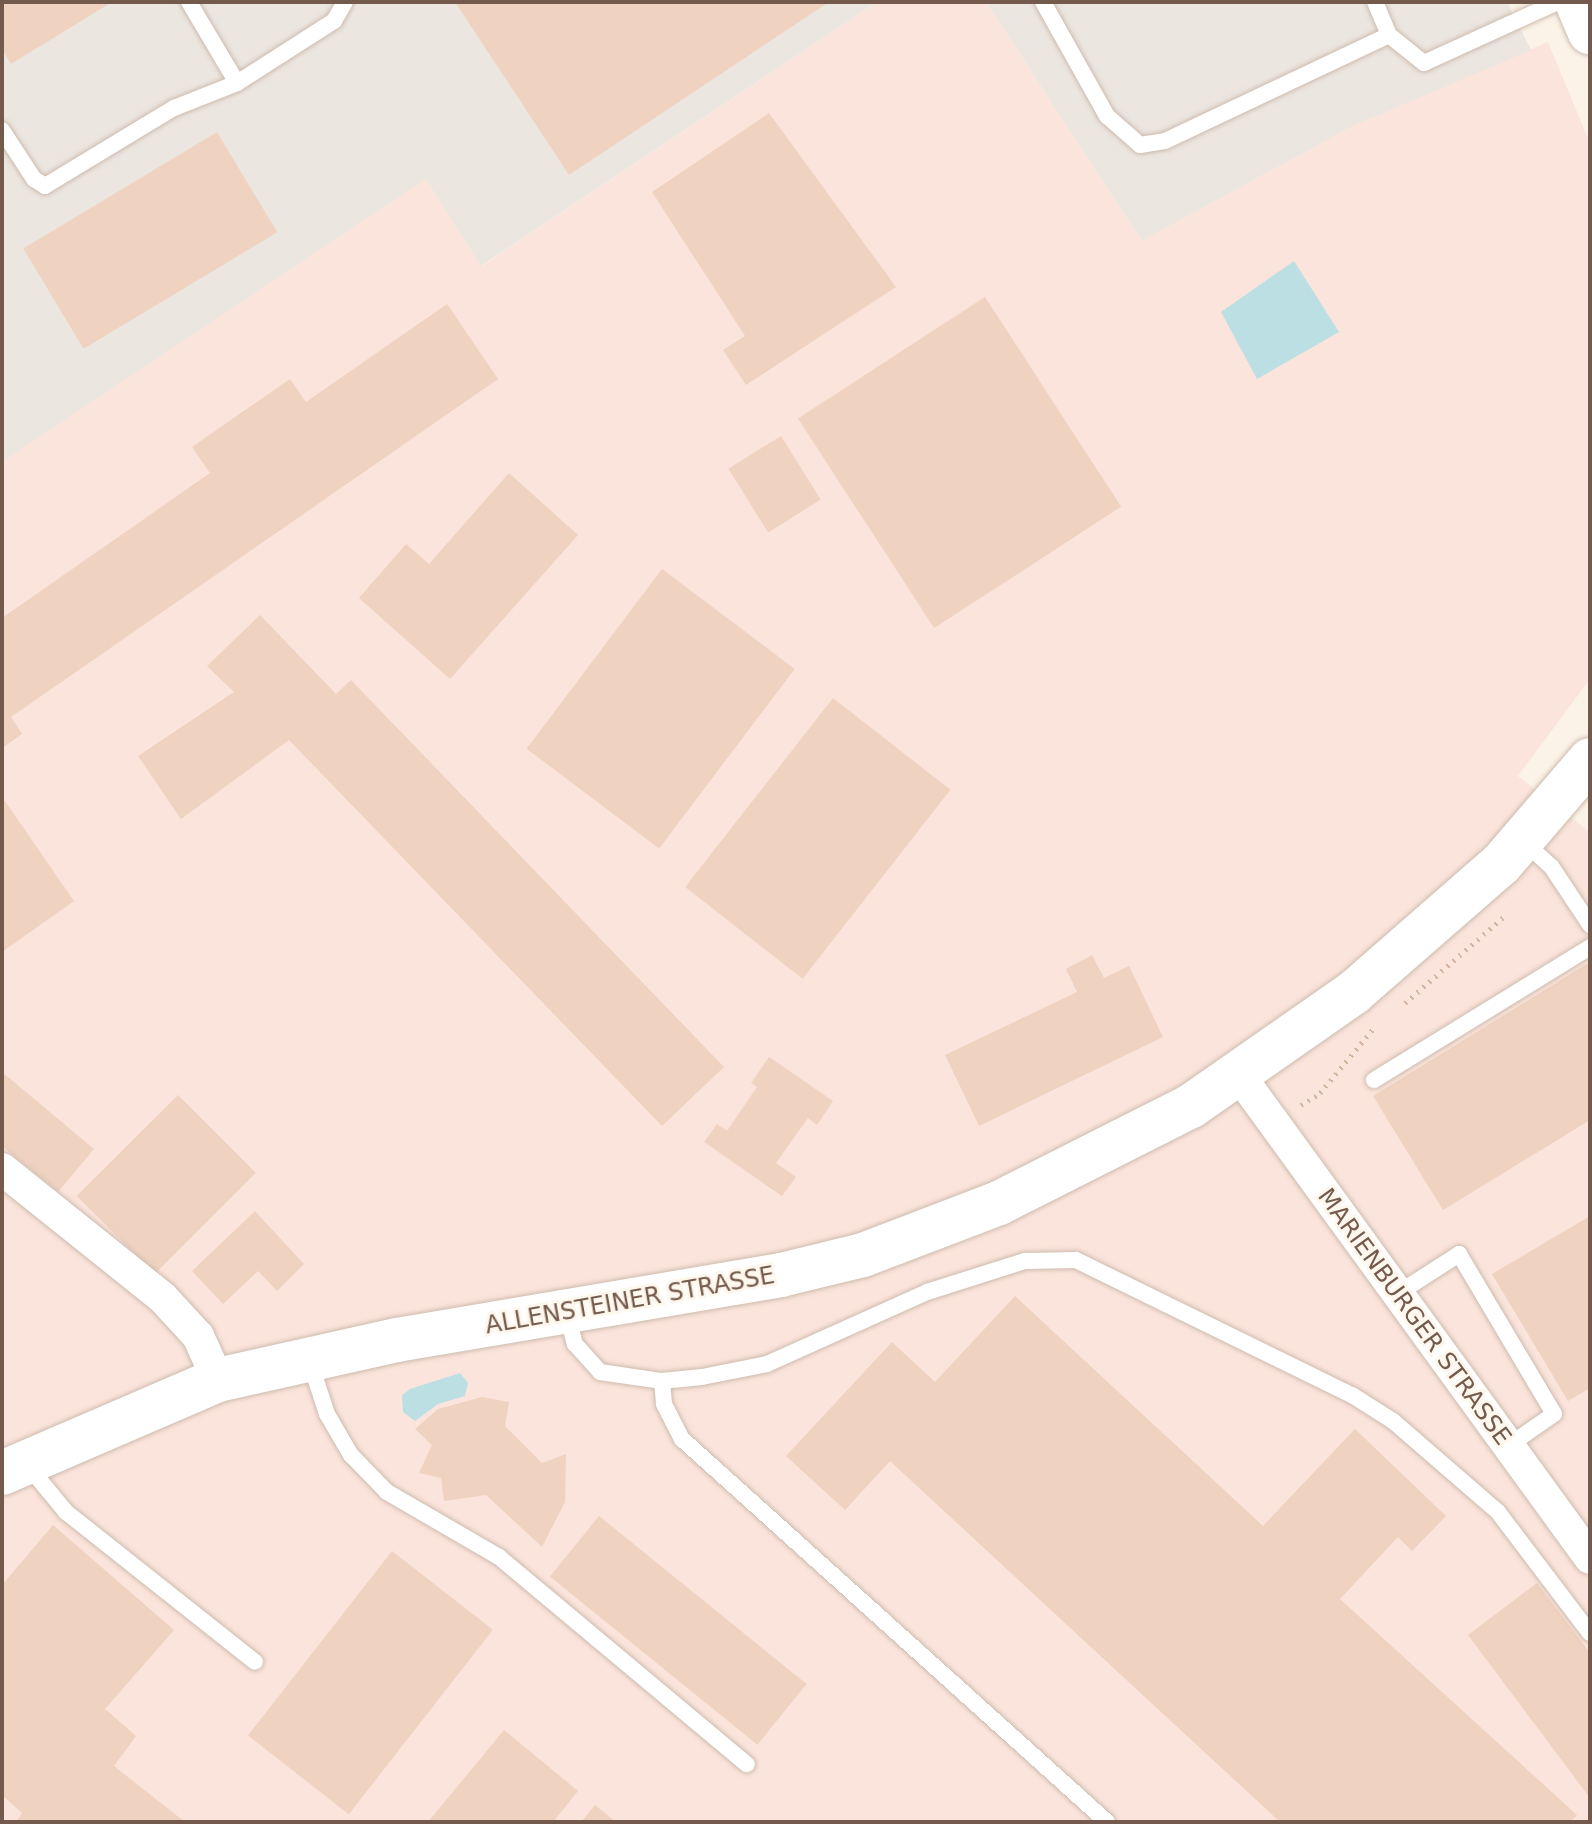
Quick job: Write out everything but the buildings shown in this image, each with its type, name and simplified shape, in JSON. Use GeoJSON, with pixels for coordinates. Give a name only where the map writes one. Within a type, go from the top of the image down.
{"type":"FeatureCollection","features":[{"type":"Feature","properties":{"kind":"street"},"geometry":{"type":"LineString","coordinates":[[1577,2],[1590,32]]}},
{"type":"Feature","properties":{"kind":"street","name":"ALLENSTEINER STRASSE"},"geometry":{"type":"LineString","coordinates":[[13,1467],[218,1380],[309,1356],[781,1275],[912,1238],[1107,1152],[1239,1075],[1393,962],[1523,841],[1590,760]]}},
{"type":"Feature","properties":{"kind":"street","name":"MARIENBURGER STRASSE"},"geometry":{"type":"LineString","coordinates":[[1239,1075],[1590,1558]]}},
{"type":"Feature","properties":{"kind":"street"},"geometry":{"type":"LineString","coordinates":[[2,1169],[163,1298],[198,1336],[218,1380]]}},
{"type":"Feature","properties":{"kind":"lane"},"geometry":{"type":"LineString","coordinates":[[189,2],[237,83]]}},
{"type":"Feature","properties":{"kind":"lane"},"geometry":{"type":"LineString","coordinates":[[2,130],[34,179],[45,186],[174,108],[237,83],[334,21],[345,2]]}},
{"type":"Feature","properties":{"kind":"lane"},"geometry":{"type":"LineString","coordinates":[[1043,2],[1107,116],[1140,145],[1165,141],[1389,35]]}},
{"type":"Feature","properties":{"kind":"lane"},"geometry":{"type":"LineString","coordinates":[[1375,2],[1389,35],[1410,56],[1424,63],[1437,61],[1558,2]]}},
{"type":"Feature","properties":{"kind":"lane"},"geometry":{"type":"LineString","coordinates":[[1523,841],[1551,866],[1590,925]]}},
{"type":"Feature","properties":{"kind":"lane"},"geometry":{"type":"LineString","coordinates":[[1374,1080],[1590,947]]}},
{"type":"Feature","properties":{"kind":"lane"},"geometry":{"type":"LineString","coordinates":[[1397,1294],[1459,1254],[1554,1414],[1508,1446]]}},
{"type":"Feature","properties":{"kind":"lane"},"geometry":{"type":"LineString","coordinates":[[567,1313],[575,1344],[600,1372],[662,1381],[767,1364],[927,1292],[1025,1261],[1076,1260],[1352,1395],[1393,1421],[1498,1512],[1590,1633]]}},
{"type":"Feature","properties":{"kind":"lane"},"geometry":{"type":"LineString","coordinates":[[309,1356],[327,1414],[343,1441],[387,1492],[499,1557],[747,1764]]}},
{"type":"Feature","properties":{"kind":"lane"},"geometry":{"type":"LineString","coordinates":[[662,1381],[664,1404],[682,1439],[1107,1822]]}},
{"type":"Feature","properties":{"kind":"lane"},"geometry":{"type":"LineString","coordinates":[[13,1467],[255,1662]]}},
{"type":"Feature","properties":{"kind":"shaded area"},"geometry":{"type":"Polygon","coordinates":[[[2,2],[877,2],[481,266],[426,179],[2,462],[2,2]]]}},
{"type":"Feature","properties":{"kind":"shaded area"},"geometry":{"type":"Polygon","coordinates":[[[877,2],[986,2],[1142,241],[1351,127],[1548,42],[1590,143],[1590,679],[1518,776],[1590,832],[1590,1822],[2,1822],[2,462],[426,179],[482,266],[877,2]]]}},
{"type":"Feature","properties":{"kind":"shaded area"},"geometry":{"type":"Polygon","coordinates":[[[986,2],[1507,2],[1531,50],[1351,127],[1142,241],[986,2]]]}},
{"type":"Feature","properties":{"kind":"water"},"geometry":{"type":"Polygon","coordinates":[[[1294,261],[1339,332],[1257,379],[1221,312],[1294,261]]]}},
{"type":"Feature","properties":{"kind":"water"},"geometry":{"type":"Polygon","coordinates":[[[460,1373],[468,1383],[465,1396],[438,1404],[415,1421],[403,1412],[402,1395],[410,1389],[460,1373]]]}}]}
